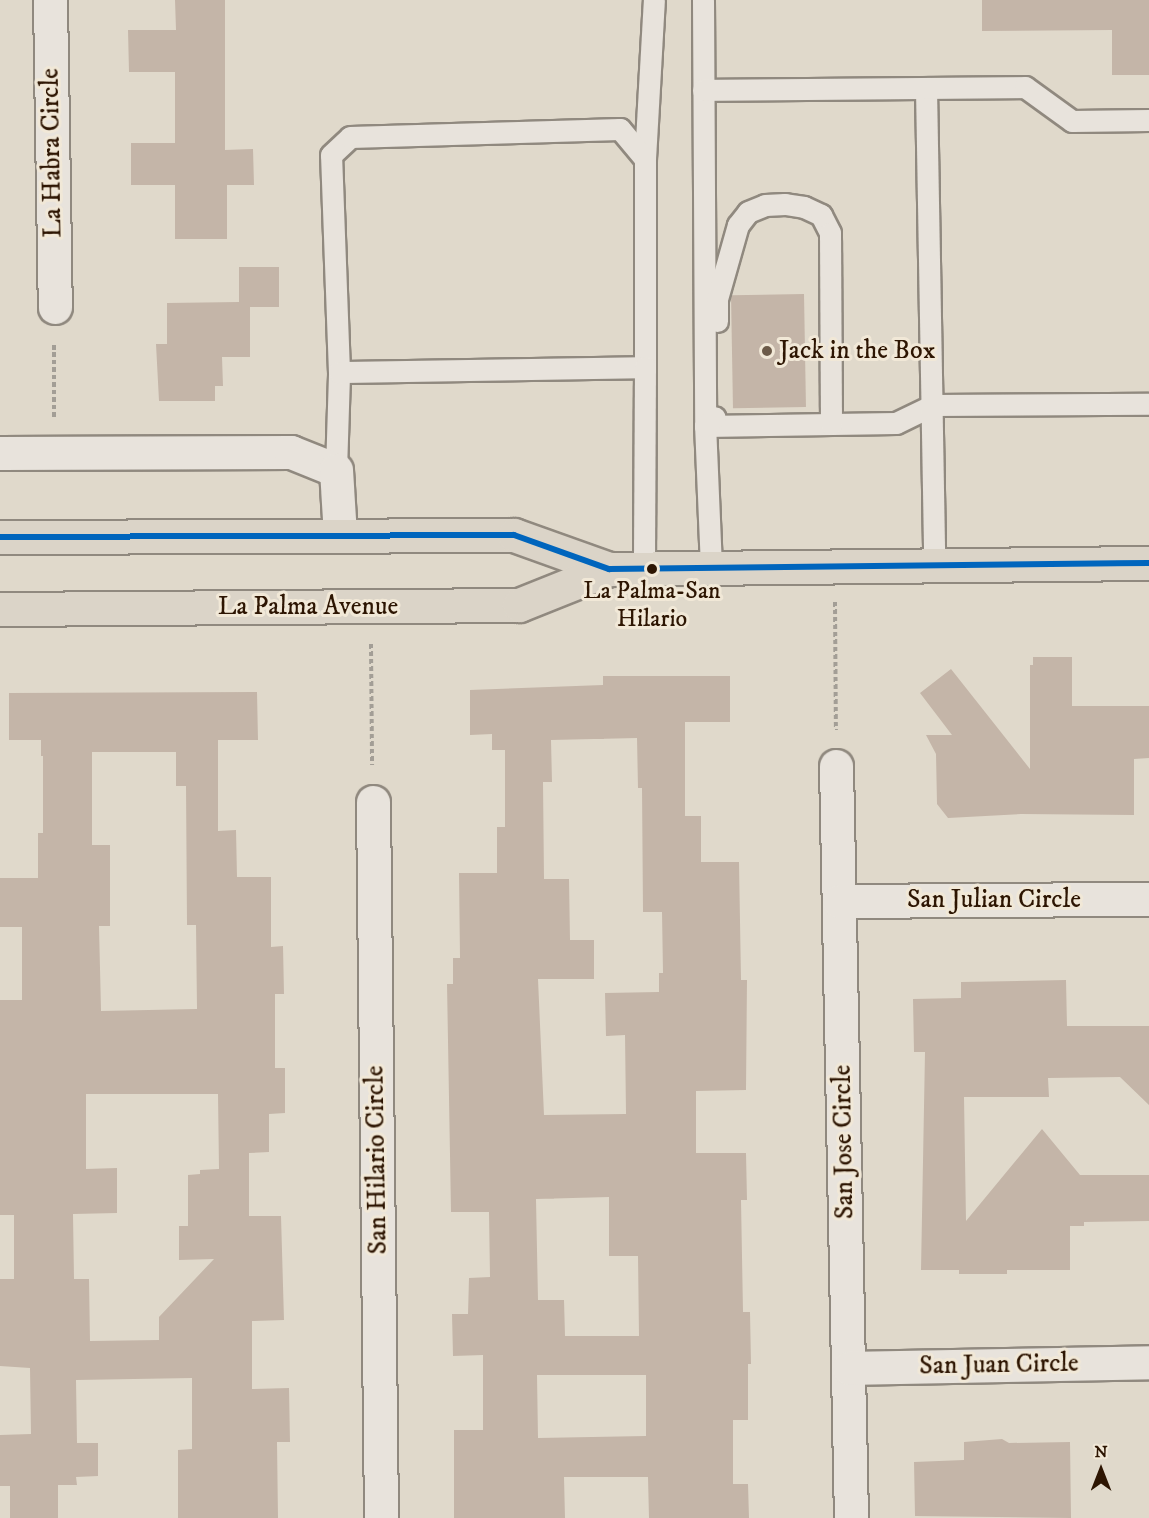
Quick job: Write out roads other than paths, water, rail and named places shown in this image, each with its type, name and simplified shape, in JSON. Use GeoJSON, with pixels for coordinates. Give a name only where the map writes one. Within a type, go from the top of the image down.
{"type":"FeatureCollection","features":[{"type":"Feature","properties":{"kind":"main road","name":"La Palma Avenue"},"geometry":{"type":"LineString","coordinates":[[0,537],[514,535],[609,568],[1149,563]]}},
{"type":"Feature","properties":{"kind":"main road","name":"La Palma Avenue"},"geometry":{"type":"LineString","coordinates":[[0,609],[519,605],[609,568]]}},
{"type":"Feature","properties":{"kind":"street","name":"La Habra Circle"},"geometry":{"type":"LineString","coordinates":[[50,0],[55,307]]}},
{"type":"Feature","properties":{"kind":"street"},"geometry":{"type":"LineString","coordinates":[[0,453],[291,452],[336,470],[340,535]]}},
{"type":"Feature","properties":{"kind":"street","name":"San Jose Circle"},"geometry":{"type":"LineString","coordinates":[[836,766],[851,1518]]}},
{"type":"Feature","properties":{"kind":"street","name":"San Hilario Circle"},"geometry":{"type":"LineString","coordinates":[[373,802],[381,1518]]}},
{"type":"Feature","properties":{"kind":"street","name":"San Julian Circle"},"geometry":{"type":"LineString","coordinates":[[839,901],[1149,899]]}},
{"type":"Feature","properties":{"kind":"street","name":"San Juan Circle"},"geometry":{"type":"LineString","coordinates":[[849,1368],[1149,1362]]}},
{"type":"Feature","properties":{"kind":"lane"},"geometry":{"type":"LineString","coordinates":[[644,568],[645,159],[654,0]]}},
{"type":"Feature","properties":{"kind":"lane"},"geometry":{"type":"LineString","coordinates":[[703,0],[705,426],[711,567]]}},
{"type":"Feature","properties":{"kind":"lane"},"geometry":{"type":"LineString","coordinates":[[704,90],[1025,87],[1072,121],[1149,120]]}},
{"type":"Feature","properties":{"kind":"lane"},"geometry":{"type":"LineString","coordinates":[[926,88],[934,565]]}},
{"type":"Feature","properties":{"kind":"lane"},"geometry":{"type":"LineString","coordinates":[[336,470],[339,372],[332,155],[350,137],[620,129],[645,159]]}},
{"type":"Feature","properties":{"kind":"lane"},"geometry":{"type":"LineString","coordinates":[[705,426],[717,415],[717,299],[738,225],[748,212],[756,208],[785,204],[804,207],[821,215],[830,233],[831,424]]}},
{"type":"Feature","properties":{"kind":"lane"},"geometry":{"type":"LineString","coordinates":[[339,372],[645,367]]}},
{"type":"Feature","properties":{"kind":"lane"},"geometry":{"type":"LineString","coordinates":[[705,426],[896,423],[933,405],[1149,404]]}},
{"type":"Feature","properties":{"kind":"place","name":"Jack in the Box"},"geometry":{"type":"Point","coordinates":[767,351]}},
{"type":"Feature","properties":{"kind":"place","name":"La Palma-San Hilario"},"geometry":{"type":"Point","coordinates":[652,569]}}]}
